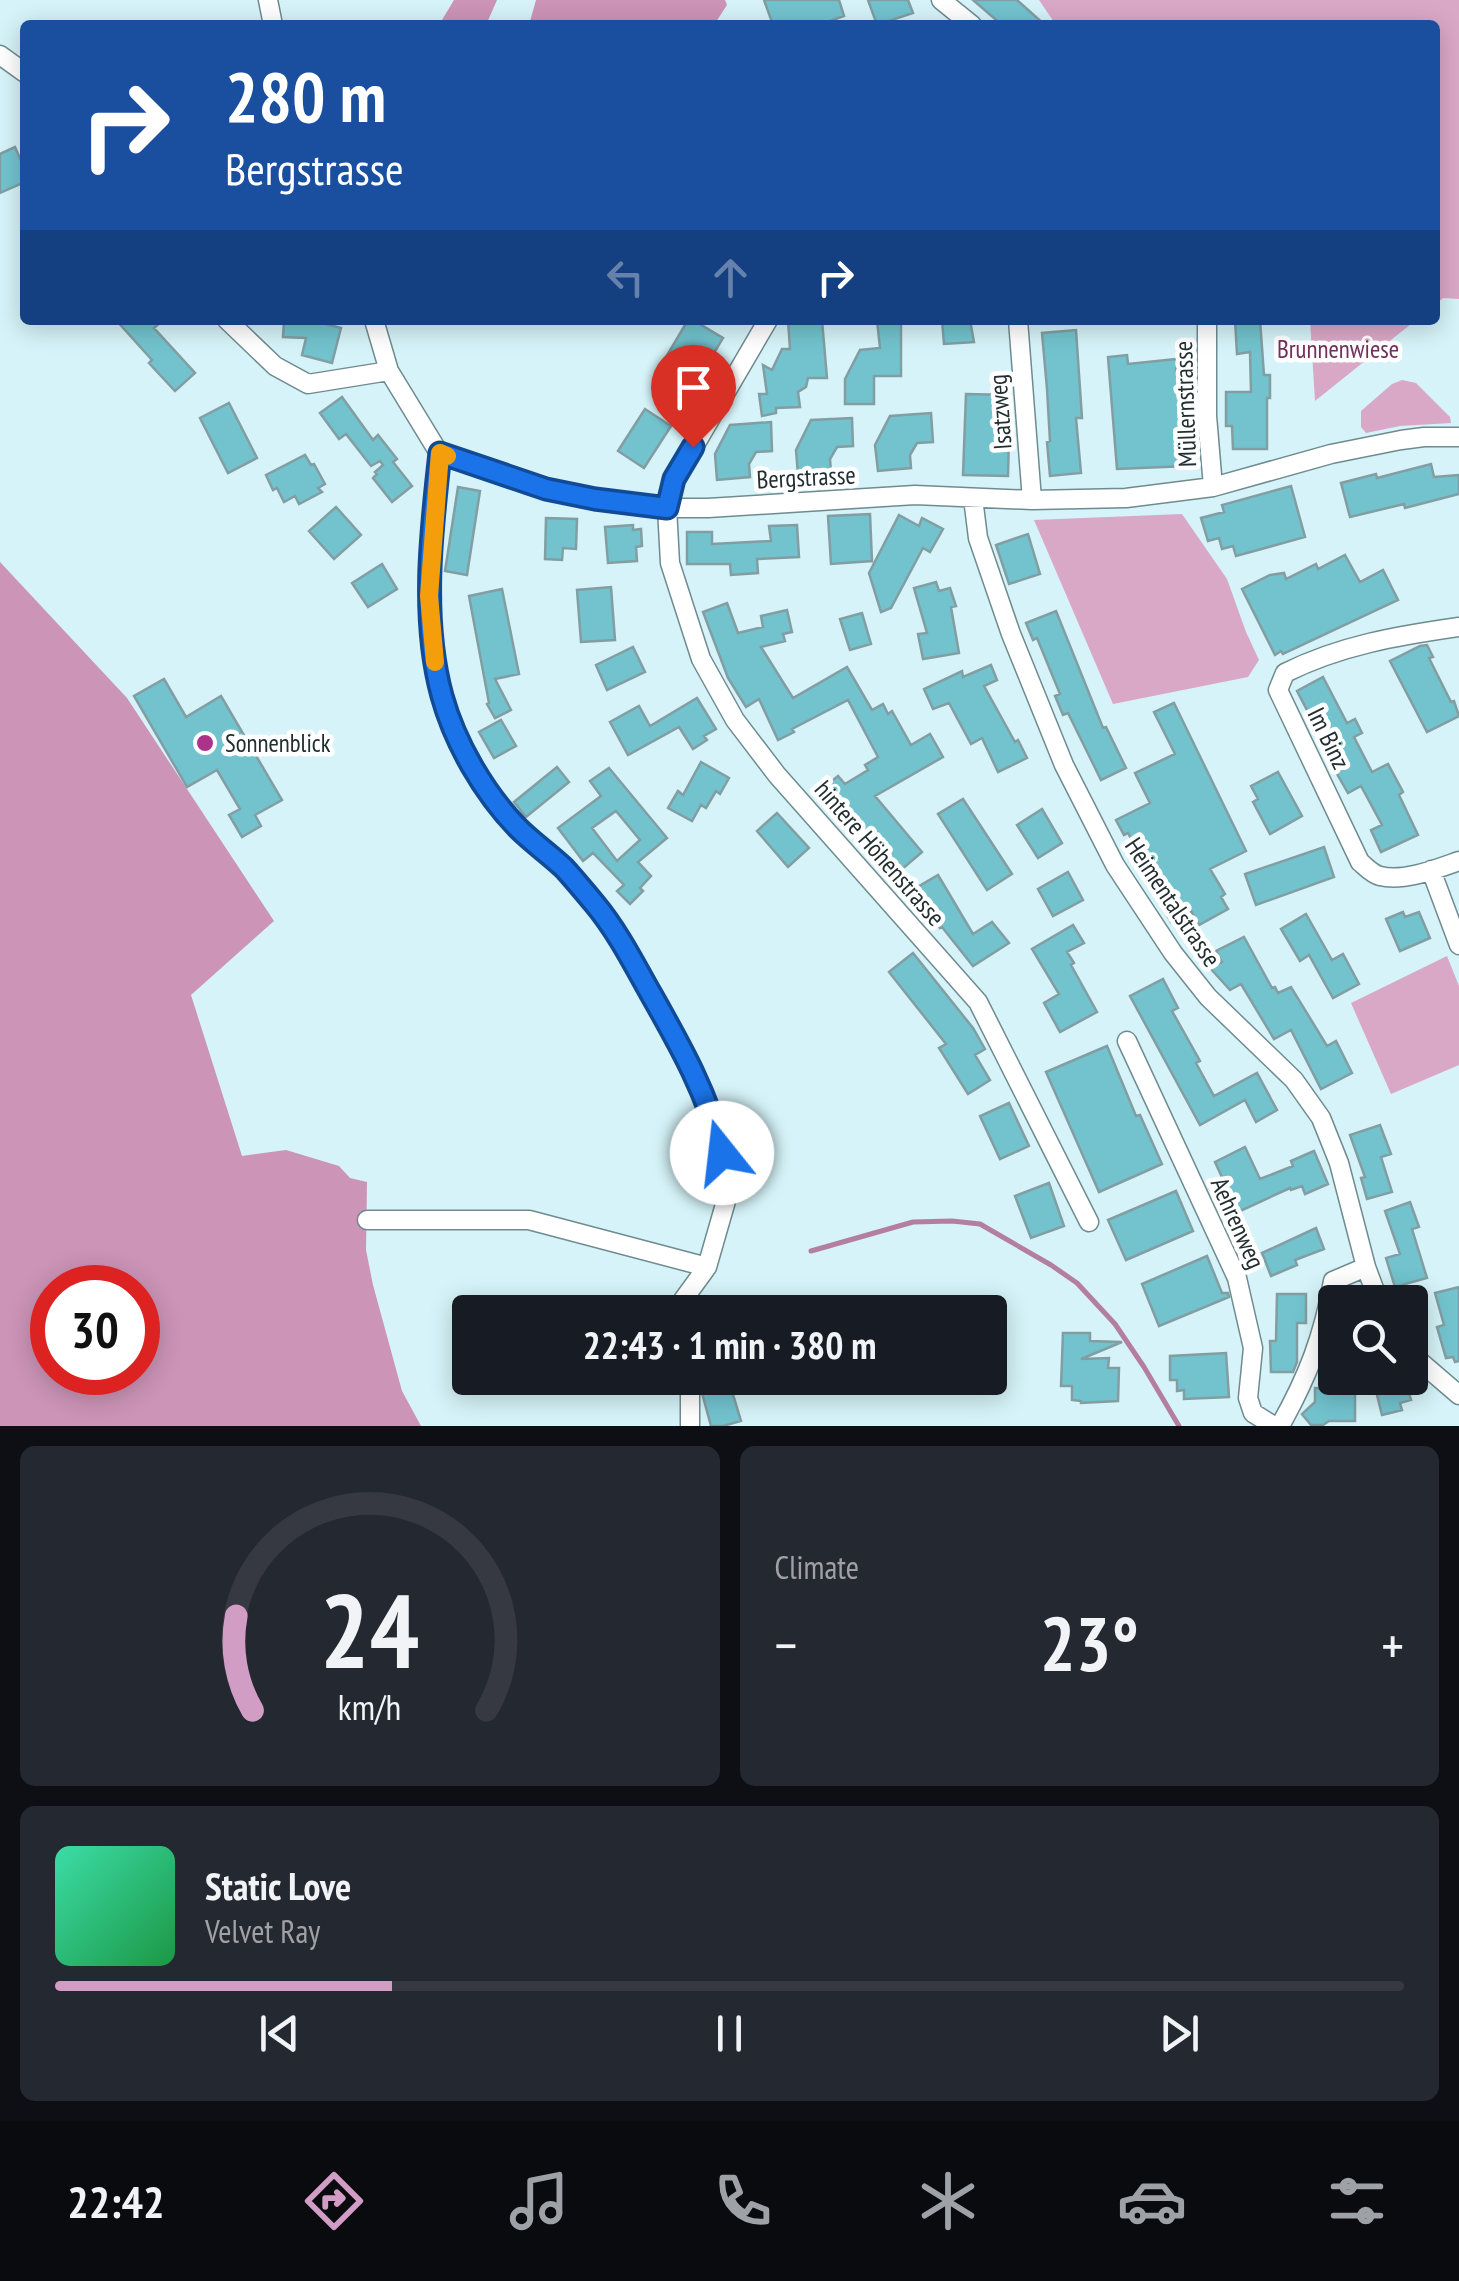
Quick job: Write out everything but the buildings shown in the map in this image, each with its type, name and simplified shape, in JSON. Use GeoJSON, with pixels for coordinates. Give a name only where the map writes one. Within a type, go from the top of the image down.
{"type":"FeatureCollection","features":[{"type":"Feature","properties":{"kind":"street"},"geometry":{"type":"LineString","coordinates":[[941,0],[966,20]]}},
{"type":"Feature","properties":{"kind":"street"},"geometry":{"type":"LineString","coordinates":[[232,325],[275,366],[308,384],[389,371]]}},
{"type":"Feature","properties":{"kind":"street"},"geometry":{"type":"LineString","coordinates":[[375,325],[389,371],[440,453],[429,596],[432,646],[442,698],[463,749],[487,790],[517,827],[565,870],[624,946],[684,1052],[714,1119],[730,1187],[706,1266],[686,1295]]}},
{"type":"Feature","properties":{"kind":"street"},"geometry":{"type":"LineString","coordinates":[[667,508],[674,479],[765,325]]}},
{"type":"Feature","properties":{"kind":"street","name":"Isatzweg"},"geometry":{"type":"LineString","coordinates":[[1018,325],[1032,500]]}},
{"type":"Feature","properties":{"kind":"street","name":"Müllernstrasse"},"geometry":{"type":"LineString","coordinates":[[1208,325],[1206,416],[1213,488]]}},
{"type":"Feature","properties":{"kind":"street","name":"Bergstrasse"},"geometry":{"type":"LineString","coordinates":[[440,453],[546,489],[667,508],[708,508],[915,496],[1126,498],[1213,488],[1354,449],[1459,437]]}},
{"type":"Feature","properties":{"kind":"street","name":"Heimentalstrasse"},"geometry":{"type":"LineString","coordinates":[[973,498],[978,538],[1011,634],[1081,799],[1115,865],[1174,953],[1208,997],[1294,1080],[1321,1118],[1339,1163],[1372,1285]]}},
{"type":"Feature","properties":{"kind":"street","name":"hintere Höhenstrasse"},"geometry":{"type":"LineString","coordinates":[[667,508],[670,563],[680,595],[701,659],[735,720],[777,774],[978,1002],[1088,1222]]}},
{"type":"Feature","properties":{"kind":"street","name":"Im Binz"},"geometry":{"type":"LineString","coordinates":[[1431,870],[1394,877],[1376,875],[1360,862],[1278,690],[1284,673],[1315,658],[1385,637],[1459,626]]}},
{"type":"Feature","properties":{"kind":"street"},"geometry":{"type":"LineString","coordinates":[[1459,861],[1431,870],[1459,945]]}},
{"type":"Feature","properties":{"kind":"street","name":"Aehrenweg"},"geometry":{"type":"LineString","coordinates":[[1127,1041],[1238,1278],[1253,1348],[1248,1398],[1254,1414],[1277,1426]]}},
{"type":"Feature","properties":{"kind":"street"},"geometry":{"type":"LineString","coordinates":[[367,1220],[529,1220],[706,1266]]}},
{"type":"Feature","properties":{"kind":"street"},"geometry":{"type":"LineString","coordinates":[[1277,1426],[1313,1360],[1326,1324],[1334,1281],[1366,1267]]}},
{"type":"Feature","properties":{"kind":"street"},"geometry":{"type":"LineString","coordinates":[[1428,1368],[1459,1395]]}},
{"type":"Feature","properties":{"kind":"street"},"geometry":{"type":"LineString","coordinates":[[690,1395],[690,1426]]}},
{"type":"Feature","properties":{"kind":"green space","name":"Brunnenwiese"},"geometry":{"type":"Polygon","coordinates":[[[1039,0],[1459,0],[1459,299],[1440,301],[1440,20],[1053,20],[1039,0]]]}},
{"type":"Feature","properties":{"kind":"green space","name":"Brunnenwiese"},"geometry":{"type":"Polygon","coordinates":[[[1310,325],[1410,325],[1315,401],[1310,325]]]}},
{"type":"Feature","properties":{"kind":"green space"},"geometry":{"type":"Polygon","coordinates":[[[1402,380],[1416,383],[1450,417],[1451,423],[1366,433],[1361,427],[1361,411],[1402,380]]]}},
{"type":"Feature","properties":{"kind":"green space"},"geometry":{"type":"Polygon","coordinates":[[[1182,514],[1227,579],[1259,660],[1248,677],[1113,704],[1034,520],[1182,514]]]}},
{"type":"Feature","properties":{"kind":"green space"},"geometry":{"type":"Polygon","coordinates":[[[1447,956],[1459,986],[1459,1065],[1391,1094],[1351,1003],[1447,956]]]}},
{"type":"Feature","properties":{"kind":"shaded area"},"geometry":{"type":"Polygon","coordinates":[[[454,0],[497,0],[488,20],[442,20],[454,0]]]}},
{"type":"Feature","properties":{"kind":"shaded area"},"geometry":{"type":"Polygon","coordinates":[[[536,0],[725,0],[727,5],[717,20],[530,20],[536,0]]]}},
{"type":"Feature","properties":{"kind":"shaded area"},"geometry":{"type":"Polygon","coordinates":[[[0,562],[127,698],[274,921],[191,995],[242,1156],[286,1150],[339,1166],[350,1178],[367,1182],[366,1250],[373,1285],[402,1391],[421,1426],[0,1426],[0,562]]]}},
{"type":"Feature","properties":{"kind":"waterway"},"geometry":{"type":"LineString","coordinates":[[811,1251],[913,1222],[980,1224],[1077,1283],[1115,1324],[1179,1426]]}},
{"type":"Feature","properties":{"kind":"slow traffic"},"geometry":{"type":"LineString","coordinates":[[435,662],[429,596],[440,453],[447,456]]}},
{"type":"Feature","properties":{"kind":"place","name":"Sonnenblick"},"geometry":{"type":"Point","coordinates":[205,743]}},
{"type":"Feature","properties":{"kind":"route"},"geometry":{"type":"LineString","coordinates":[[693,447],[674,479],[667,508],[546,489],[440,453],[429,596],[432,646],[442,698],[463,749],[487,790],[517,827],[565,870],[624,946],[684,1052],[714,1119],[722,1153]]}}]}
